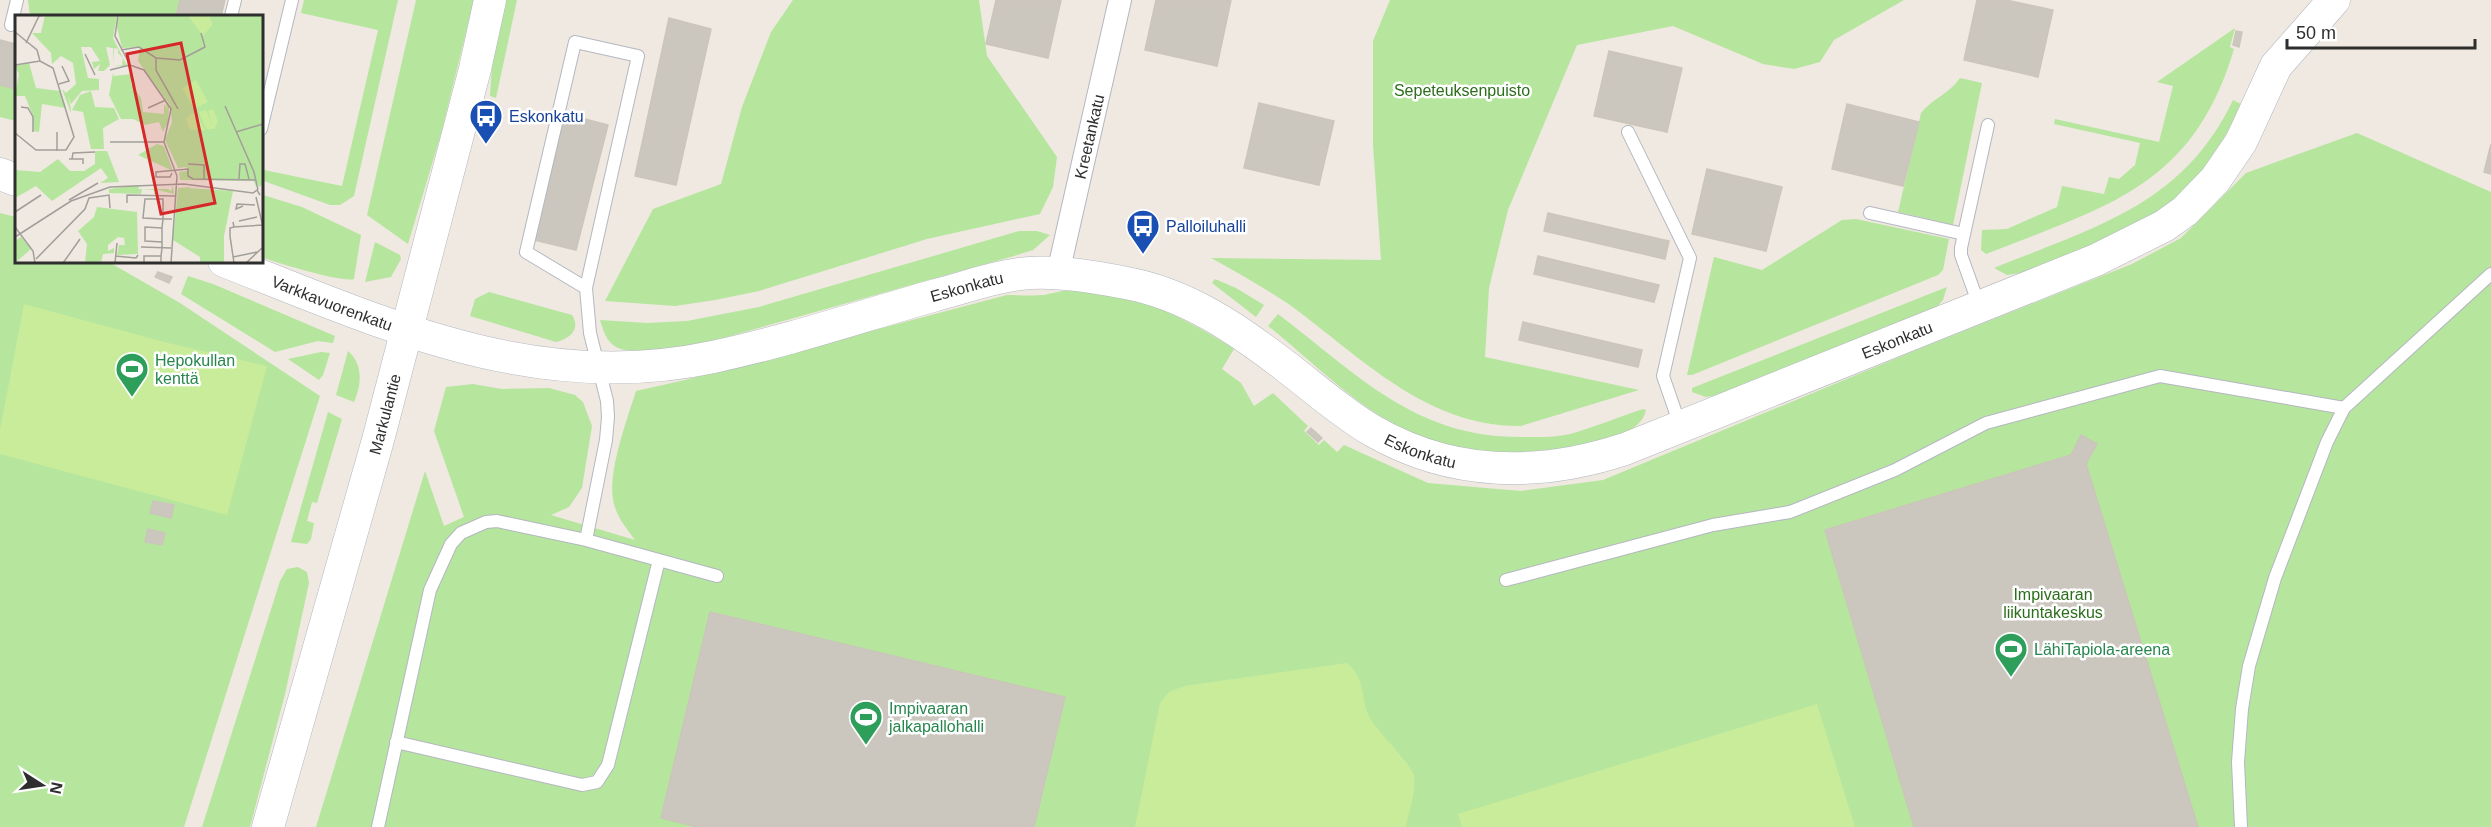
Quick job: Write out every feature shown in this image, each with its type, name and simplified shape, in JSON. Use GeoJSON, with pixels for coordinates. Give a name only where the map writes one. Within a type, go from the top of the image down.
{"type":"FeatureCollection","features":[{"type":"Feature","properties":{"kind":"street","name":"Markulantie"},"geometry":{"type":"LineString","coordinates":[[268,827],[341,574],[406,332],[490,0]]}},
{"type":"Feature","properties":{"kind":"street","name":"Kreetankatu"},"geometry":{"type":"LineString","coordinates":[[1058,273],[1120,0]]}},
{"type":"Feature","properties":{"kind":"street","name":"Eskonkatu"},"geometry":{"type":"LineString","coordinates":[[406,332],[514,358],[600,369],[651,366],[713,357],[1001,278],[1028,273],[1058,273],[1128,283],[1189,303],[1251,339],[1373,431],[1413,449],[1456,463],[1508,470],[1563,466],[1625,449],[2096,260],[2164,226],[2185,211],[2229,162],[2241,142],[2276,66],[2325,4]]}},
{"type":"Feature","properties":{"kind":"street"},"geometry":{"type":"LineString","coordinates":[[0,174],[15,180]]}},
{"type":"Feature","properties":{"kind":"street","name":"Varkkavuorenkatu"},"geometry":{"type":"LineString","coordinates":[[228,262],[406,332]]}},
{"type":"Feature","properties":{"kind":"lane"},"geometry":{"type":"LineString","coordinates":[[9,25],[17,0]]}},
{"type":"Feature","properties":{"kind":"lane"},"geometry":{"type":"LineString","coordinates":[[231,15],[235,0]]}},
{"type":"Feature","properties":{"kind":"lane"},"geometry":{"type":"LineString","coordinates":[[262,125],[292,0]]}},
{"type":"Feature","properties":{"kind":"lane"},"geometry":{"type":"LineString","coordinates":[[586,288],[526,252],[575,42],[638,56],[586,288],[590,333],[607,401],[606,440],[586,540]]}},
{"type":"Feature","properties":{"kind":"lane"},"geometry":{"type":"LineString","coordinates":[[1980,306],[1961,255],[1988,125]]}},
{"type":"Feature","properties":{"kind":"lane"},"geometry":{"type":"LineString","coordinates":[[1628,132],[1690,258],[1663,376],[1680,425]]}},
{"type":"Feature","properties":{"kind":"lane"},"geometry":{"type":"LineString","coordinates":[[1870,213],[1964,234]]}},
{"type":"Feature","properties":{"kind":"lane"},"geometry":{"type":"LineString","coordinates":[[2241,827],[2238,762],[2242,709],[2249,666],[2274,578],[2327,442],[2344,408],[2491,274]]}},
{"type":"Feature","properties":{"kind":"lane"},"geometry":{"type":"LineString","coordinates":[[1506,580],[1713,525],[1790,512],[1895,470],[1986,423],[2160,376],[2344,408]]}},
{"type":"Feature","properties":{"kind":"lane"},"geometry":{"type":"LineString","coordinates":[[378,827],[430,590],[451,544],[461,533],[486,522],[497,521],[586,540],[717,576]]}},
{"type":"Feature","properties":{"kind":"lane"},"geometry":{"type":"LineString","coordinates":[[396,742],[582,786],[597,782],[608,765],[659,560]]}},
{"type":"Feature","properties":{"kind":"green space"},"geometry":{"type":"Polygon","coordinates":[[[28,0],[180,0],[176,15],[30,15],[28,0]]]}},
{"type":"Feature","properties":{"kind":"green space"},"geometry":{"type":"Polygon","coordinates":[[[304,0],[398,0],[354,196],[340,205],[330,205],[262,180],[262,177],[264,170],[342,186],[378,30],[301,13],[304,0]]]}},
{"type":"Feature","properties":{"kind":"green space"},"geometry":{"type":"Polygon","coordinates":[[[416,0],[474,0],[441,134],[408,244],[367,215],[416,0]]]}},
{"type":"Feature","properties":{"kind":"green space"},"geometry":{"type":"Polygon","coordinates":[[[506,0],[517,0],[496,98],[490,96],[492,64],[506,0]]]}},
{"type":"Feature","properties":{"kind":"green space"},"geometry":{"type":"Polygon","coordinates":[[[793,0],[979,0],[987,56],[1057,157],[1053,187],[1040,214],[927,239],[759,291],[715,300],[675,306],[605,301],[653,209],[721,184],[742,107],[771,32],[793,0]]]}},
{"type":"Feature","properties":{"kind":"green space","name":"Sepeteuksenpuisto"},"geometry":{"type":"Polygon","coordinates":[[[1390,0],[1904,0],[1834,40],[1820,62],[1794,69],[1763,64],[1673,26],[1577,45],[1508,210],[1489,288],[1485,357],[1639,390],[1521,426],[1487,423],[1455,415],[1425,402],[1369,366],[1290,305],[1211,258],[1381,260],[1373,145],[1373,41],[1390,0]]]}},
{"type":"Feature","properties":{"kind":"green space"},"geometry":{"type":"Polygon","coordinates":[[[2235,28],[2230,47],[2234,49],[2217,95],[2195,132],[2169,162],[2140,185],[2107,204],[1986,254],[1981,250],[1982,230],[2007,229],[2057,207],[2062,186],[2104,194],[2109,177],[2119,179],[2135,165],[2140,143],[2054,124],[2055,119],[2159,142],[2173,86],[2157,82],[2235,28]]]}},
{"type":"Feature","properties":{"kind":"green space"},"geometry":{"type":"Polygon","coordinates":[[[1960,78],[1982,83],[1953,225],[1898,212],[1921,113],[1960,78]]]}},
{"type":"Feature","properties":{"kind":"green space"},"geometry":{"type":"Polygon","coordinates":[[[0,85],[15,89],[15,121],[0,117],[0,85]]]}},
{"type":"Feature","properties":{"kind":"green space"},"geometry":{"type":"Polygon","coordinates":[[[2233,100],[2241,104],[2209,163],[2192,184],[2164,206],[2105,239],[2021,273],[2007,275],[1994,268],[2101,225],[2133,208],[2162,188],[2189,165],[2213,136],[2233,100]]]}},
{"type":"Feature","properties":{"kind":"green space","name":"Impivaaran liikuntakeskus"},"geometry":{"type":"Polygon","coordinates":[[[2357,133],[2491,192],[2491,827],[316,827],[425,471],[444,526],[464,517],[434,431],[446,387],[473,384],[502,389],[549,388],[575,395],[583,402],[592,426],[582,488],[569,507],[551,515],[635,540],[618,514],[612,492],[615,463],[636,391],[1007,295],[1046,295],[1062,291],[1108,293],[1130,298],[1174,315],[1234,349],[1222,369],[1241,383],[1254,406],[1273,393],[1308,426],[1304,431],[1319,445],[1324,440],[1337,452],[1344,445],[1428,483],[1521,491],[1603,480],[1926,346],[2132,264],[2181,238],[2246,173],[2357,133]]]}},
{"type":"Feature","properties":{"kind":"green space"},"geometry":{"type":"Polygon","coordinates":[[[263,195],[302,207],[361,235],[354,279],[323,275],[262,257],[263,195]]]}},
{"type":"Feature","properties":{"kind":"green space"},"geometry":{"type":"Polygon","coordinates":[[[0,213],[15,217],[15,262],[109,262],[180,303],[320,396],[184,827],[0,827],[0,213]]]}},
{"type":"Feature","properties":{"kind":"green space"},"geometry":{"type":"Polygon","coordinates":[[[1856,219],[1949,239],[1943,270],[1938,275],[1692,375],[1687,375],[1714,257],[1762,270],[1842,220],[1856,219]]]}},
{"type":"Feature","properties":{"kind":"green space"},"geometry":{"type":"Polygon","coordinates":[[[1019,231],[1037,231],[1050,235],[1033,250],[1014,256],[703,343],[654,350],[626,350],[610,342],[600,320],[647,323],[687,321],[759,307],[1019,231]]]}},
{"type":"Feature","properties":{"kind":"green space"},"geometry":{"type":"Polygon","coordinates":[[[375,242],[400,255],[401,259],[391,277],[365,282],[375,242]]]}},
{"type":"Feature","properties":{"kind":"green space"},"geometry":{"type":"Polygon","coordinates":[[[188,276],[213,284],[335,336],[333,343],[318,341],[275,352],[181,294],[188,276]]]}},
{"type":"Feature","properties":{"kind":"green space"},"geometry":{"type":"Polygon","coordinates":[[[1215,279],[1236,288],[1264,305],[1256,317],[1212,283],[1215,279]]]}},
{"type":"Feature","properties":{"kind":"green space"},"geometry":{"type":"Polygon","coordinates":[[[1947,287],[1943,300],[1935,309],[1719,395],[1706,397],[1692,392],[1692,388],[1947,287]]]}},
{"type":"Feature","properties":{"kind":"green space"},"geometry":{"type":"Polygon","coordinates":[[[489,292],[572,315],[575,329],[570,336],[556,342],[470,316],[475,299],[489,292]]]}},
{"type":"Feature","properties":{"kind":"green space","name":"Hepokullan kenttä"},"geometry":{"type":"Polygon","coordinates":[[[24,304],[168,343],[267,366],[227,515],[0,454],[0,430],[24,304]]]}},
{"type":"Feature","properties":{"kind":"green space"},"geometry":{"type":"Polygon","coordinates":[[[1278,314],[1389,398],[1418,414],[1449,426],[1482,434],[1551,437],[1570,434],[1643,409],[1646,410],[1640,423],[1628,431],[1574,449],[1547,454],[1519,455],[1464,450],[1411,433],[1371,410],[1268,326],[1278,314]]]}},
{"type":"Feature","properties":{"kind":"green space"},"geometry":{"type":"Polygon","coordinates":[[[348,351],[359,368],[360,375],[359,388],[354,402],[336,395],[348,351]]]}},
{"type":"Feature","properties":{"kind":"green space"},"geometry":{"type":"Polygon","coordinates":[[[321,352],[330,353],[323,375],[319,380],[288,359],[321,352]]]}},
{"type":"Feature","properties":{"kind":"green space"},"geometry":{"type":"Polygon","coordinates":[[[328,412],[342,419],[317,503],[312,502],[307,521],[314,523],[311,539],[307,544],[291,542],[328,412]]]}},
{"type":"Feature","properties":{"kind":"green space"},"geometry":{"type":"Polygon","coordinates":[[[298,567],[307,572],[309,583],[285,694],[250,827],[202,827],[280,581],[287,569],[298,567]]]}},
{"type":"Feature","properties":{"kind":"green space"},"geometry":{"type":"Polygon","coordinates":[[[1347,663],[1358,677],[1365,706],[1372,721],[1408,765],[1414,776],[1413,795],[1406,827],[1135,827],[1160,703],[1169,692],[1184,686],[1347,663]]]}},
{"type":"Feature","properties":{"kind":"green space"},"geometry":{"type":"Polygon","coordinates":[[[1817,704],[1855,827],[1462,827],[1458,814],[1817,704]]]}},
{"type":"Feature","properties":{"kind":"building"},"geometry":{"type":"Polygon","coordinates":[[[180,0],[225,0],[221,15],[176,15],[180,0]]]}},
{"type":"Feature","properties":{"kind":"building"},"geometry":{"type":"Polygon","coordinates":[[[996,0],[1061,0],[1048,58],[986,44],[996,0]]]}},
{"type":"Feature","properties":{"kind":"building"},"geometry":{"type":"Polygon","coordinates":[[[1156,0],[1231,0],[1217,66],[1145,50],[1156,0]]]}},
{"type":"Feature","properties":{"kind":"building"},"geometry":{"type":"Polygon","coordinates":[[[1977,0],[2006,0],[2053,10],[2038,77],[1964,60],[1977,0]]]}},
{"type":"Feature","properties":{"kind":"building"},"geometry":{"type":"Polygon","coordinates":[[[669,18],[711,29],[676,185],[635,176],[669,18]]]}},
{"type":"Feature","properties":{"kind":"building"},"geometry":{"type":"Polygon","coordinates":[[[2236,31],[2242,32],[2239,47],[2233,45],[2236,31]]]}},
{"type":"Feature","properties":{"kind":"building"},"geometry":{"type":"Polygon","coordinates":[[[0,40],[15,44],[15,89],[0,85],[0,40]]]}},
{"type":"Feature","properties":{"kind":"building"},"geometry":{"type":"Polygon","coordinates":[[[1609,51],[1682,68],[1667,132],[1594,116],[1609,51]]]}},
{"type":"Feature","properties":{"kind":"building"},"geometry":{"type":"Polygon","coordinates":[[[1259,103],[1334,121],[1319,185],[1244,168],[1259,103]]]}},
{"type":"Feature","properties":{"kind":"building"},"geometry":{"type":"Polygon","coordinates":[[[1847,104],[1919,122],[1903,186],[1832,169],[1847,104]]]}},
{"type":"Feature","properties":{"kind":"building"},"geometry":{"type":"Polygon","coordinates":[[[566,114],[608,125],[576,250],[534,240],[566,114]]]}},
{"type":"Feature","properties":{"kind":"building"},"geometry":{"type":"Polygon","coordinates":[[[2491,144],[2491,174],[2484,172],[2491,144]]]}},
{"type":"Feature","properties":{"kind":"building"},"geometry":{"type":"Polygon","coordinates":[[[1707,169],[1782,187],[1766,251],[1692,234],[1707,169]]]}},
{"type":"Feature","properties":{"kind":"building"},"geometry":{"type":"Polygon","coordinates":[[[1548,213],[1669,241],[1665,259],[1544,231],[1548,213]]]}},
{"type":"Feature","properties":{"kind":"building"},"geometry":{"type":"Polygon","coordinates":[[[1538,256],[1659,285],[1654,302],[1534,274],[1538,256]]]}},
{"type":"Feature","properties":{"kind":"building"},"geometry":{"type":"Polygon","coordinates":[[[158,272],[172,277],[169,283],[155,277],[158,272]]]}},
{"type":"Feature","properties":{"kind":"building"},"geometry":{"type":"Polygon","coordinates":[[[1523,322],[1642,350],[1638,367],[1519,340],[1523,322]]]}},
{"type":"Feature","properties":{"kind":"building"},"geometry":{"type":"Polygon","coordinates":[[[1311,428],[1322,438],[1318,442],[1307,432],[1311,428]]]}},
{"type":"Feature","properties":{"kind":"building","name":"LähiTapiola-areena"},"geometry":{"type":"Polygon","coordinates":[[[2081,435],[2097,444],[2086,464],[2198,827],[1914,827],[1825,530],[2071,455],[2081,435]]]}},
{"type":"Feature","properties":{"kind":"building"},"geometry":{"type":"Polygon","coordinates":[[[153,501],[174,505],[171,518],[150,513],[153,501]]]}},
{"type":"Feature","properties":{"kind":"building"},"geometry":{"type":"Polygon","coordinates":[[[148,529],[165,533],[162,545],[145,542],[148,529]]]}},
{"type":"Feature","properties":{"kind":"building","name":"Impivaaran jalkapallohalli"},"geometry":{"type":"Polygon","coordinates":[[[710,612],[1065,697],[1034,827],[697,827],[661,818],[710,612]]]}},
{"type":"Feature","properties":{"kind":"place","name":"Eskonkatu"},"geometry":{"type":"Point","coordinates":[486,145]}},
{"type":"Feature","properties":{"kind":"place","name":"Palloiluhalli"},"geometry":{"type":"Point","coordinates":[1143,255]}},
{"type":"Feature","properties":{"kind":"place","name":"Hepokullan kenttä"},"geometry":{"type":"Point","coordinates":[132,398]}},
{"type":"Feature","properties":{"kind":"place","name":"LähiTapiola-areena"},"geometry":{"type":"Point","coordinates":[2011,678]}},
{"type":"Feature","properties":{"kind":"place","name":"Impivaaran jalkapallohalli"},"geometry":{"type":"Point","coordinates":[866,746]}}]}
